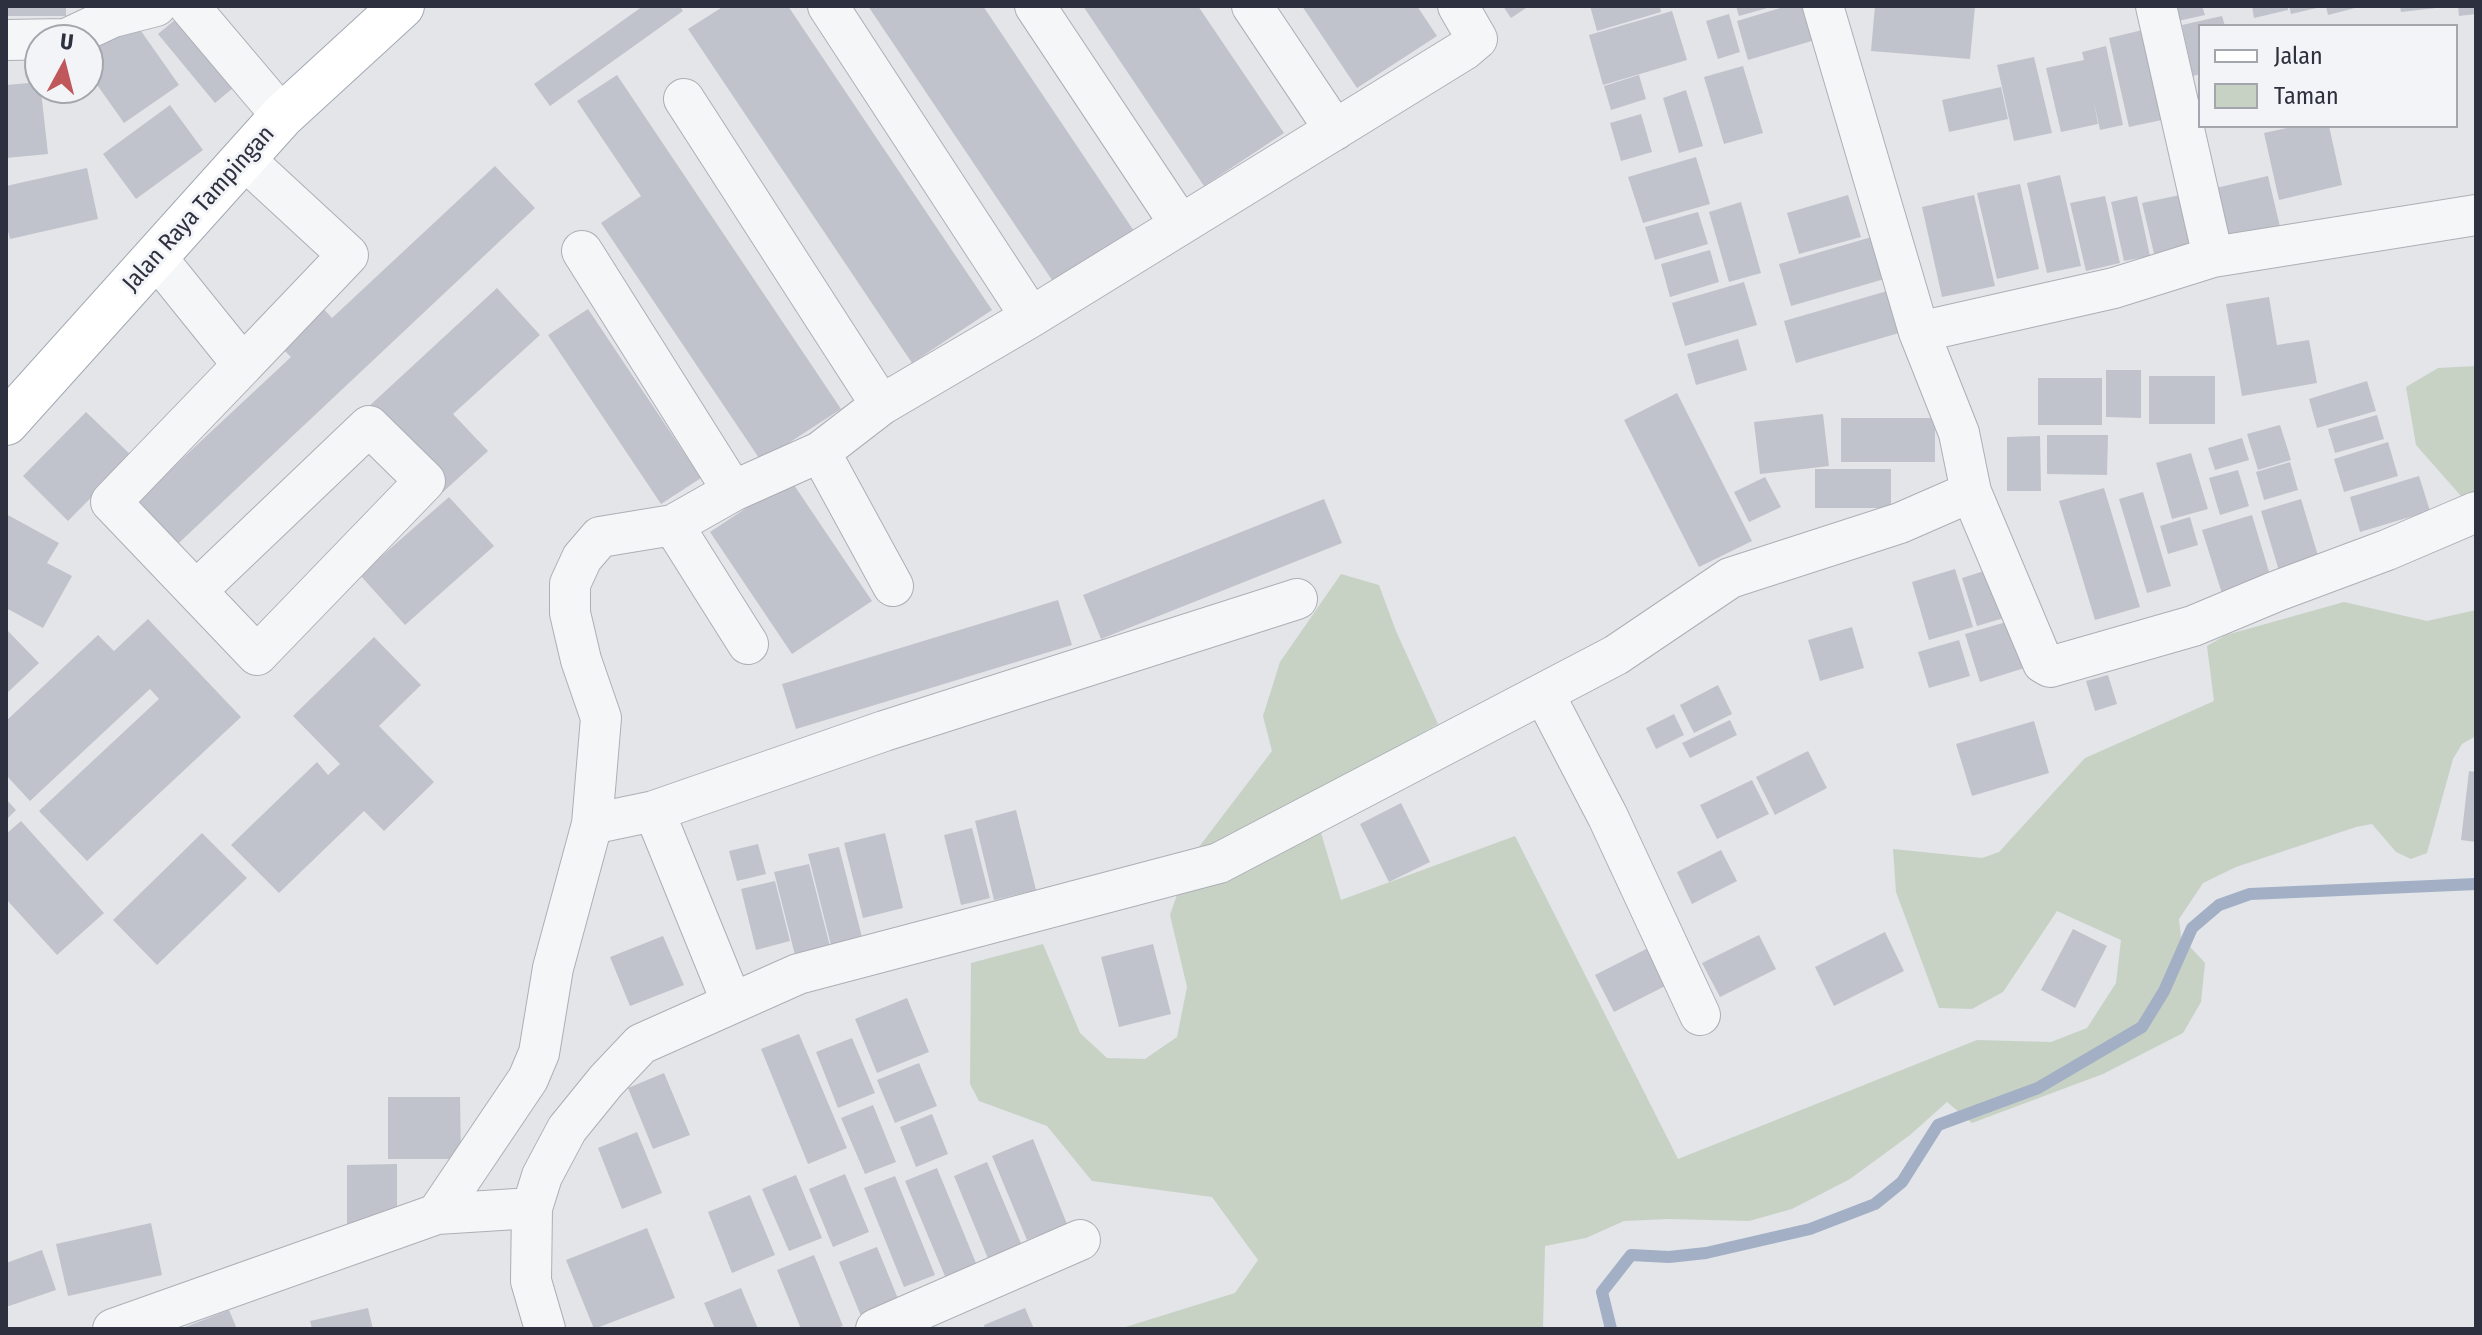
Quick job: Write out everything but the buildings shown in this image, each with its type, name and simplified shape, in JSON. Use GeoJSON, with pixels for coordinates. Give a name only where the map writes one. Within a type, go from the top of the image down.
{"type":"FeatureCollection","features":[{"type":"Feature","properties":{"kind":"main road","name":"Jalan Raya Tampingan"},"geometry":{"type":"LineString","coordinates":[[6,423],[282,116],[402,6]]}},
{"type":"Feature","properties":{"kind":"street"},"geometry":{"type":"LineString","coordinates":[[6,40],[66,39],[113,17],[156,6]]}},
{"type":"Feature","properties":{"kind":"street"},"geometry":{"type":"LineString","coordinates":[[189,6],[282,116]]}},
{"type":"Feature","properties":{"kind":"street"},"geometry":{"type":"LineString","coordinates":[[828,6],[1031,317]]}},
{"type":"Feature","properties":{"kind":"street"},"geometry":{"type":"LineString","coordinates":[[1035,6],[1180,224]]}},
{"type":"Feature","properties":{"kind":"street"},"geometry":{"type":"LineString","coordinates":[[1252,6],[1335,130]]}},
{"type":"Feature","properties":{"kind":"street"},"geometry":{"type":"LineString","coordinates":[[437,1214],[528,1079],[539,1053],[553,968],[592,824],[601,718],[581,660],[570,613],[570,584],[582,558],[600,537],[673,525],[733,491],[820,452],[881,405],[1031,317],[1464,50],[1477,39],[1458,6]]}},
{"type":"Feature","properties":{"kind":"street"},"geometry":{"type":"LineString","coordinates":[[1823,6],[1919,332],[1959,433],[1971,492],[2043,663],[2050,667],[2193,626],[2476,512]]}},
{"type":"Feature","properties":{"kind":"street"},"geometry":{"type":"LineString","coordinates":[[2156,6],[2213,257]]}},
{"type":"Feature","properties":{"kind":"street"},"geometry":{"type":"LineString","coordinates":[[684,99],[881,405]]}},
{"type":"Feature","properties":{"kind":"street"},"geometry":{"type":"LineString","coordinates":[[196,591],[369,426],[425,481],[257,655],[111,502],[348,255],[244,159]]}},
{"type":"Feature","properties":{"kind":"street"},"geometry":{"type":"LineString","coordinates":[[1919,332],[2114,288],[2213,257],[2476,215]]}},
{"type":"Feature","properties":{"kind":"street"},"geometry":{"type":"LineString","coordinates":[[582,251],[733,491]]}},
{"type":"Feature","properties":{"kind":"street"},"geometry":{"type":"LineString","coordinates":[[156,257],[243,365]]}},
{"type":"Feature","properties":{"kind":"street"},"geometry":{"type":"LineString","coordinates":[[820,452],[893,586]]}},
{"type":"Feature","properties":{"kind":"street"},"geometry":{"type":"LineString","coordinates":[[545,1329],[531,1281],[532,1208],[542,1176],[567,1129],[641,1044],[798,974],[1219,863],[1616,655],[1730,578],[1900,523],[1971,492]]}},
{"type":"Feature","properties":{"kind":"street"},"geometry":{"type":"LineString","coordinates":[[673,525],[748,644]]}},
{"type":"Feature","properties":{"kind":"street"},"geometry":{"type":"LineString","coordinates":[[592,824],[654,811],[884,731],[1297,599]]}},
{"type":"Feature","properties":{"kind":"street"},"geometry":{"type":"LineString","coordinates":[[1544,694],[1608,817],[1700,1015]]}},
{"type":"Feature","properties":{"kind":"street"},"geometry":{"type":"LineString","coordinates":[[654,811],[732,1003]]}},
{"type":"Feature","properties":{"kind":"street"},"geometry":{"type":"LineString","coordinates":[[113,1329],[437,1214],[532,1208]]}},
{"type":"Feature","properties":{"kind":"street"},"geometry":{"type":"LineString","coordinates":[[876,1329],[1080,1240]]}},
{"type":"Feature","properties":{"kind":"green space"},"geometry":{"type":"Polygon","coordinates":[[[2476,366],[2476,513],[2416,445],[2406,387],[2438,368],[2476,366]]]}},
{"type":"Feature","properties":{"kind":"green space"},"geometry":{"type":"Polygon","coordinates":[[[1341,574],[1379,585],[1438,724],[1310,796],[1341,900],[1515,836],[1678,1159],[1977,1040],[2051,1042],[2087,1028],[2116,983],[2121,940],[2057,911],[2003,992],[1972,1009],[1939,1008],[1896,892],[1893,849],[1982,858],[1999,852],[2085,758],[2214,701],[2207,646],[2226,635],[2344,602],[2427,621],[2476,610],[2476,736],[2462,744],[2453,759],[2427,853],[2411,859],[2396,852],[2372,824],[2236,867],[2203,883],[2179,919],[2181,937],[2205,963],[2201,1002],[2183,1033],[2103,1074],[1972,1123],[1947,1102],[1910,1135],[1850,1179],[1792,1209],[1749,1221],[1624,1221],[1586,1238],[1545,1246],[1543,1329],[1119,1329],[1235,1293],[1258,1260],[1212,1197],[1092,1181],[1047,1126],[979,1101],[970,1084],[971,963],[1043,944],[1080,1033],[1107,1058],[1145,1059],[1177,1037],[1187,987],[1170,915],[1189,860],[1272,751],[1263,716],[1280,662],[1341,574]]]}},
{"type":"Feature","properties":{"kind":"waterway"},"geometry":{"type":"LineString","coordinates":[[1611,1329],[1602,1292],[1631,1255],[1669,1257],[1706,1253],[1810,1229],[1875,1204],[1902,1182],[1938,1125],[2038,1088],[2142,1027],[2164,991],[2192,928],[2219,905],[2250,894],[2476,884]]}}]}
